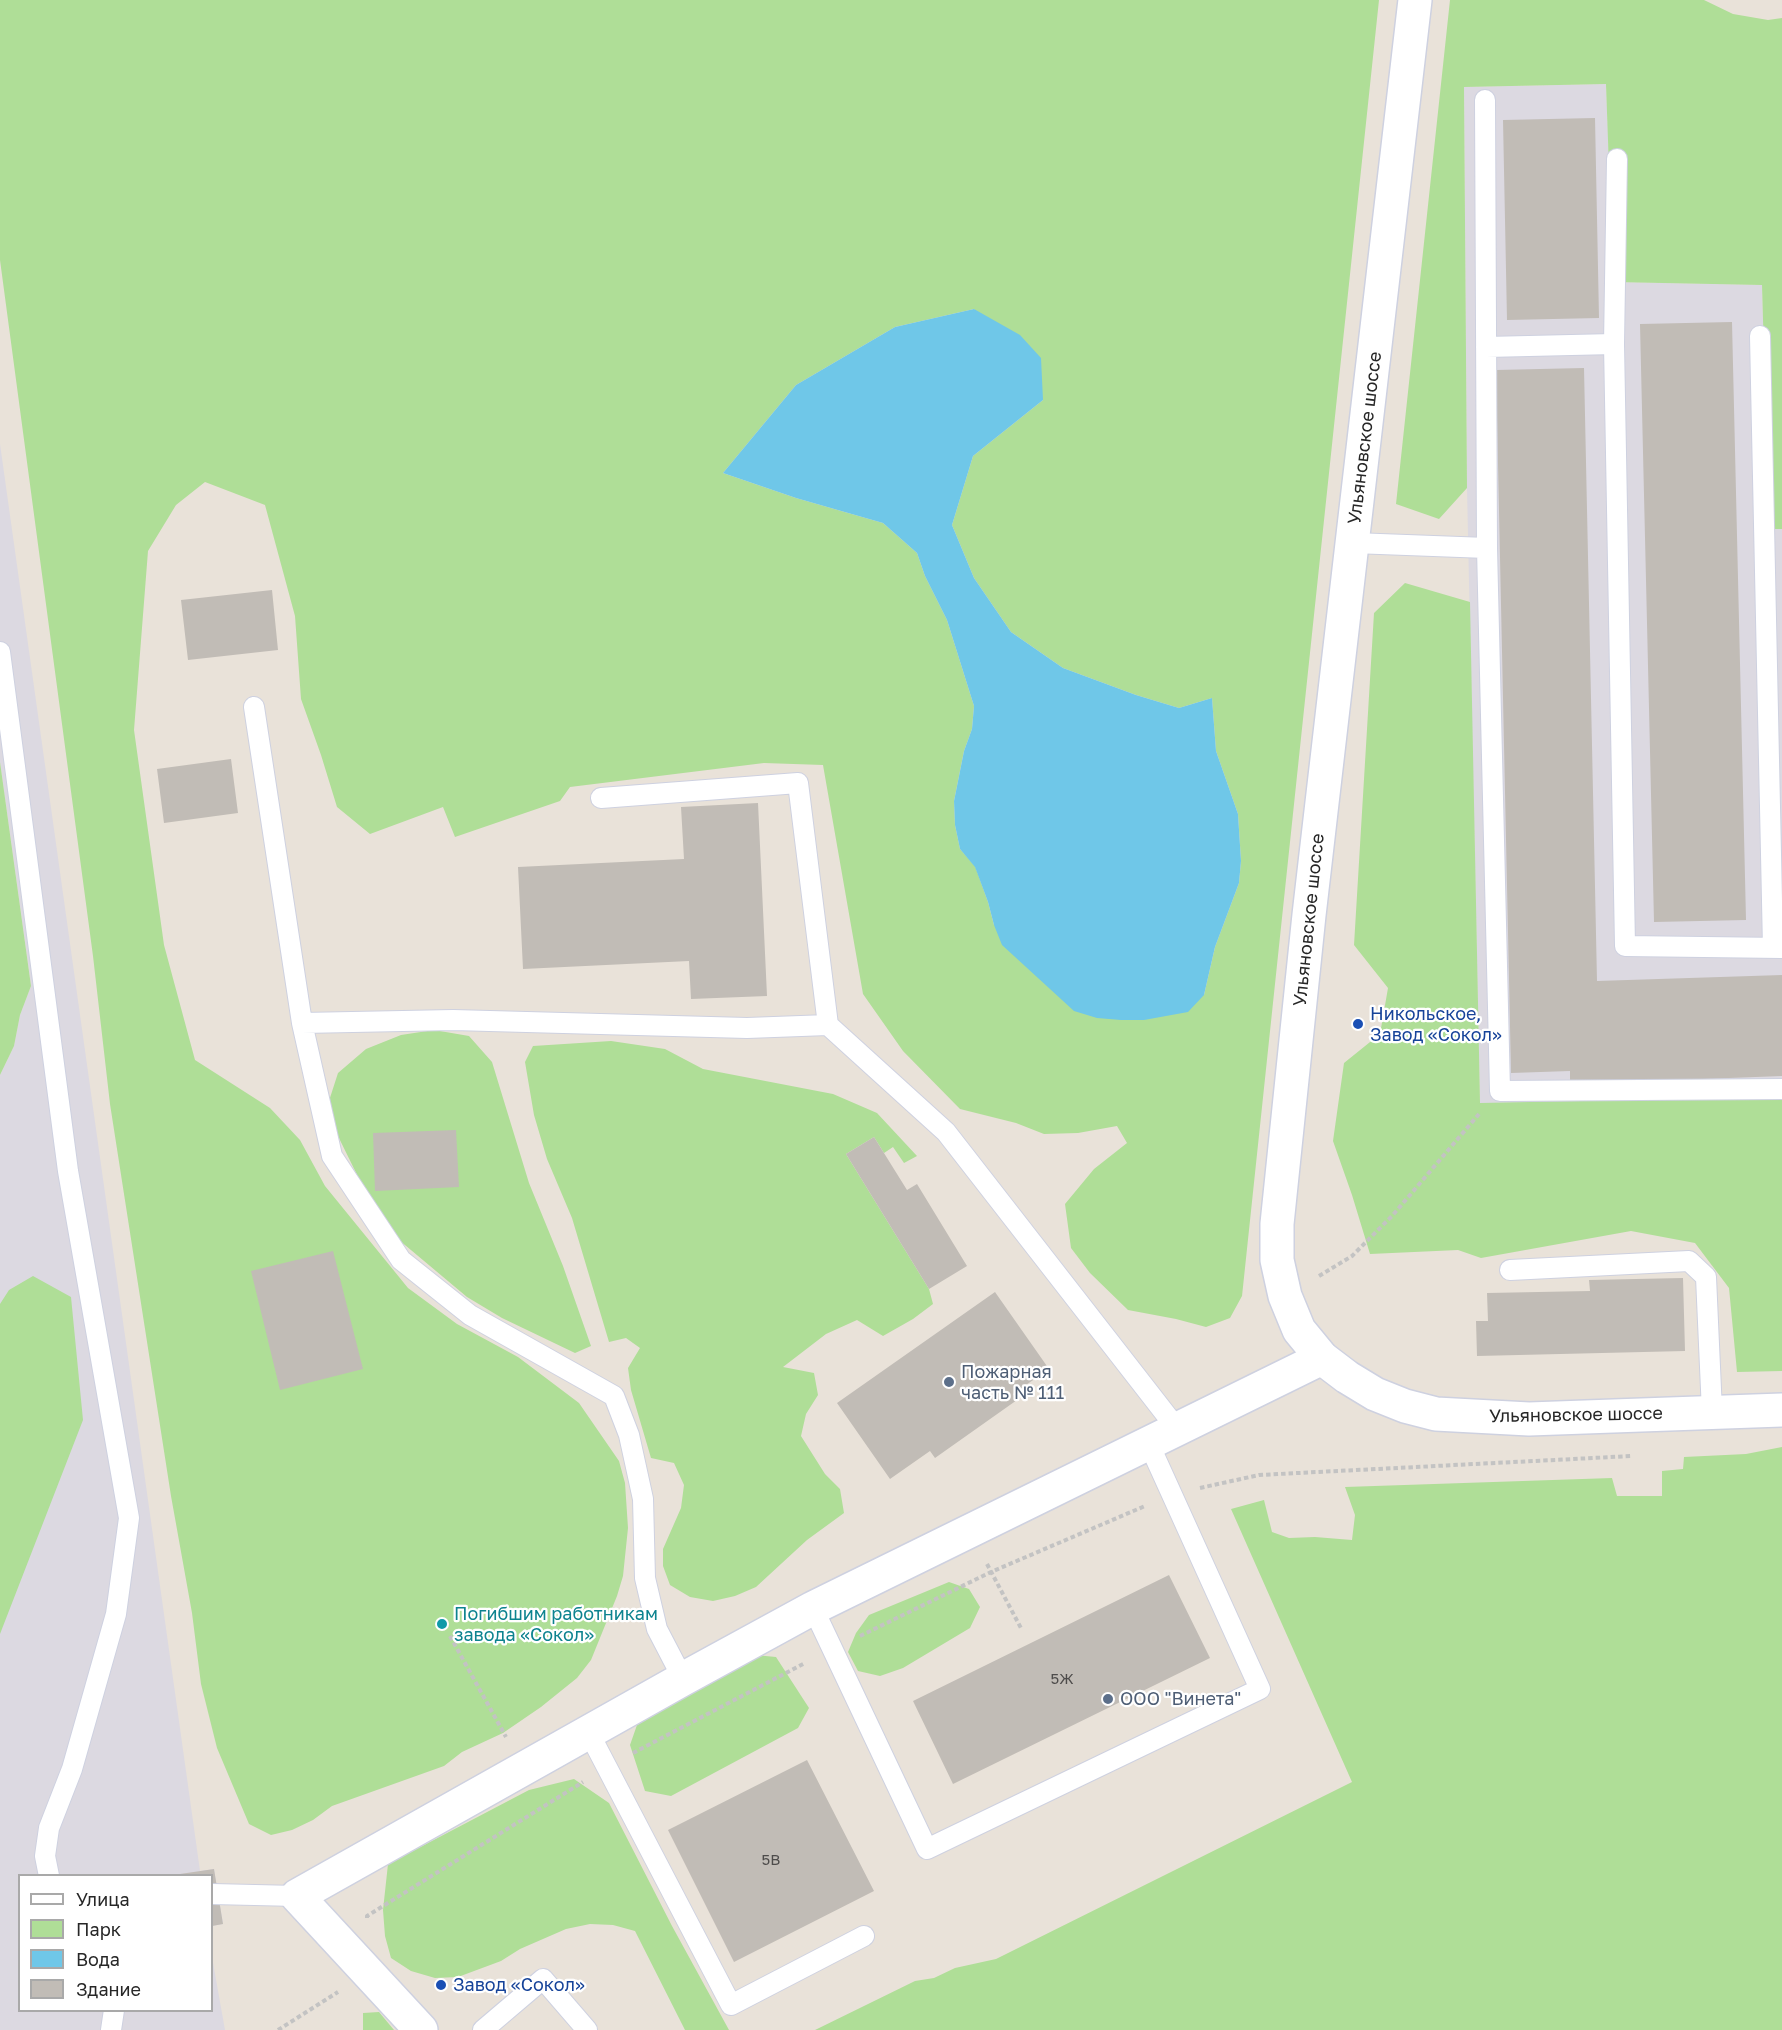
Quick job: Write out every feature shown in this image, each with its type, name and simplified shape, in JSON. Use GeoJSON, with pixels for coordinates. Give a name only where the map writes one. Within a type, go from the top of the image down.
{"type":"FeatureCollection","features":[{"type":"Feature","properties":{"kind":"main road","name":"Ульяновское шоссе"},"geometry":{"type":"LineString","coordinates":[[1415,0],[1309,915],[1276,1224],[1276,1260],[1284,1296],[1299,1330],[1322,1358],[1375,1394],[1405,1406],[1436,1414],[1529,1419],[1782,1410]]}},
{"type":"Feature","properties":{"kind":"main road"},"geometry":{"type":"LineString","coordinates":[[421,2030],[297,1896],[813,1608],[1322,1358]]}},
{"type":"Feature","properties":{"kind":"lane"},"geometry":{"type":"LineString","coordinates":[[1485,100],[1487,548],[1500,1091],[1782,1089]]}},
{"type":"Feature","properties":{"kind":"lane"},"geometry":{"type":"LineString","coordinates":[[1617,159],[1614,344],[1625,946],[1777,948],[1760,336]]}},
{"type":"Feature","properties":{"kind":"lane"},"geometry":{"type":"LineString","coordinates":[[1486,347],[1614,344]]}},
{"type":"Feature","properties":{"kind":"lane"},"geometry":{"type":"LineString","coordinates":[[1353,543],[1487,548]]}},
{"type":"Feature","properties":{"kind":"lane"},"geometry":{"type":"LineString","coordinates":[[0,652],[68,1171],[129,1518],[116,1614],[72,1769],[49,1827],[45,1856],[49,1874]]}},
{"type":"Feature","properties":{"kind":"lane"},"geometry":{"type":"LineString","coordinates":[[254,707],[302,1023],[332,1156],[401,1260],[470,1315],[614,1396],[629,1435],[643,1499],[645,1578],[657,1629],[683,1679]]}},
{"type":"Feature","properties":{"kind":"lane"},"geometry":{"type":"LineString","coordinates":[[601,798],[798,783],[828,1025],[946,1132],[1178,1430]]}},
{"type":"Feature","properties":{"kind":"lane"},"geometry":{"type":"LineString","coordinates":[[302,1023],[453,1020],[747,1028],[828,1025]]}},
{"type":"Feature","properties":{"kind":"lane"},"geometry":{"type":"LineString","coordinates":[[1510,1270],[1689,1261],[1706,1277],[1712,1412]]}},
{"type":"Feature","properties":{"kind":"lane"},"geometry":{"type":"LineString","coordinates":[[813,1608],[927,1849],[1260,1689],[1149,1444]]}},
{"type":"Feature","properties":{"kind":"lane"},"geometry":{"type":"LineString","coordinates":[[589,1733],[731,2005],[864,1936]]}},
{"type":"Feature","properties":{"kind":"lane"},"geometry":{"type":"LineString","coordinates":[[213,1894],[297,1896]]}},
{"type":"Feature","properties":{"kind":"lane"},"geometry":{"type":"LineString","coordinates":[[483,2030],[543,1978],[586,2030]]}},
{"type":"Feature","properties":{"kind":"lane"},"geometry":{"type":"LineString","coordinates":[[111,2030],[114,2012]]}},
{"type":"Feature","properties":{"kind":"path"},"geometry":{"type":"LineString","coordinates":[[1284,1296],[1352,1256],[1392,1216],[1500,1091]]}},
{"type":"Feature","properties":{"kind":"path"},"geometry":{"type":"LineString","coordinates":[[367,1916],[607,1767],[832,1649],[992,1572],[1172,1494],[1259,1475],[1634,1455]]}},
{"type":"Feature","properties":{"kind":"path"},"geometry":{"type":"LineString","coordinates":[[970,1531],[1022,1630]]}},
{"type":"Feature","properties":{"kind":"path"},"geometry":{"type":"LineString","coordinates":[[450,1636],[524,1769]]}},
{"type":"Feature","properties":{"kind":"shaded area"},"geometry":{"type":"Polygon","coordinates":[[[1606,84],[1614,282],[1762,285],[1769,529],[1782,529],[1782,1097],[1480,1104],[1467,488],[1464,87],[1606,84]]]}},
{"type":"Feature","properties":{"kind":"shaded area"},"geometry":{"type":"Polygon","coordinates":[[[0,444],[200,1871],[214,1869],[223,1924],[213,1926],[213,1874],[18,1874],[18,2012],[213,2012],[213,1963],[225,2030],[0,2030],[0,1075],[14,1046],[20,1015],[31,986],[0,762],[0,444]]]}},
{"type":"Feature","properties":{"kind":"green space"},"geometry":{"type":"Polygon","coordinates":[[[0,0],[1379,0],[1242,1296],[1230,1318],[1206,1327],[1128,1310],[1090,1273],[1071,1248],[1065,1204],[1094,1169],[1127,1143],[1117,1126],[1078,1133],[1044,1134],[1016,1123],[960,1109],[903,1051],[863,994],[823,765],[764,763],[570,787],[560,801],[455,837],[443,807],[370,834],[337,807],[301,699],[295,616],[265,505],[205,482],[176,505],[148,551],[134,730],[164,945],[195,1060],[270,1108],[300,1140],[325,1186],[408,1288],[457,1324],[518,1357],[579,1403],[619,1461],[625,1483],[628,1528],[623,1576],[591,1660],[577,1678],[541,1707],[503,1733],[462,1752],[444,1766],[332,1806],[313,1820],[292,1830],[271,1835],[249,1824],[217,1748],[201,1684],[192,1613],[171,1496],[110,1104],[93,956],[0,260],[0,0]],[[974,309],[895,327],[796,385],[723,473],[796,498],[883,523],[917,553],[925,576],[947,620],[974,706],[972,729],[964,751],[954,801],[955,825],[960,849],[975,866],[994,925],[1204,995],[1215,947],[1239,883],[1241,861],[1238,814],[1216,751],[1212,698],[1179,708],[1063,668],[1011,632],[974,578],[952,525],[973,456],[1043,400],[974,309]]]}},
{"type":"Feature","properties":{"kind":"green space"},"geometry":{"type":"Polygon","coordinates":[[[1450,0],[1704,0],[1733,14],[1768,20],[1782,18],[1782,529],[1769,529],[1762,285],[1613,282],[1606,84],[1464,87],[1467,488],[1439,519],[1396,504],[1450,0]]]}},
{"type":"Feature","properties":{"kind":"green space"},"geometry":{"type":"Polygon","coordinates":[[[1405,583],[1470,602],[1480,1103],[1782,1097],[1782,1371],[1737,1372],[1729,1288],[1695,1243],[1631,1231],[1481,1258],[1458,1250],[1370,1254],[1333,1141],[1344,1063],[1380,1034],[1388,988],[1354,945],[1374,613],[1405,583]]]}},
{"type":"Feature","properties":{"kind":"green space"},"geometry":{"type":"Polygon","coordinates":[[[0,762],[31,986],[20,1015],[14,1046],[0,1075],[0,762]]]}},
{"type":"Feature","properties":{"kind":"green space"},"geometry":{"type":"Polygon","coordinates":[[[434,1030],[469,1036],[492,1062],[529,1183],[563,1266],[591,1346],[575,1353],[502,1318],[467,1297],[399,1240],[364,1189],[336,1132],[328,1104],[338,1073],[366,1049],[401,1035],[434,1030]]]}},
{"type":"Feature","properties":{"kind":"green space"},"geometry":{"type":"Polygon","coordinates":[[[611,1041],[665,1049],[703,1069],[833,1094],[877,1113],[917,1156],[904,1163],[893,1147],[884,1153],[874,1137],[846,1154],[929,1289],[933,1304],[913,1319],[883,1336],[857,1320],[826,1334],[783,1367],[814,1373],[818,1395],[806,1414],[801,1436],[825,1474],[840,1489],[844,1513],[807,1540],[756,1587],[735,1596],[713,1601],[690,1597],[670,1585],[663,1566],[663,1549],[681,1508],[684,1485],[674,1463],[651,1458],[631,1390],[628,1368],[640,1348],[626,1338],[609,1342],[572,1218],[547,1159],[534,1115],[525,1062],[533,1046],[611,1041]]]}},
{"type":"Feature","properties":{"kind":"green space"},"geometry":{"type":"Polygon","coordinates":[[[33,1276],[71,1297],[83,1420],[0,1634],[0,1304],[9,1290],[33,1276]]]}},
{"type":"Feature","properties":{"kind":"green space"},"geometry":{"type":"Polygon","coordinates":[[[1782,1447],[1782,2030],[815,2030],[915,1981],[934,1978],[955,1968],[996,1959],[1352,1782],[1231,1509],[1264,1500],[1272,1532],[1289,1538],[1315,1537],[1352,1540],[1355,1515],[1345,1487],[1612,1478],[1617,1496],[1662,1496],[1662,1471],[1683,1469],[1684,1457],[1746,1454],[1782,1447]]]}},
{"type":"Feature","properties":{"kind":"green space"},"geometry":{"type":"Polygon","coordinates":[[[949,1582],[969,1589],[980,1607],[970,1628],[903,1668],[880,1676],[858,1671],[848,1652],[856,1633],[869,1615],[949,1582]]]}},
{"type":"Feature","properties":{"kind":"green space"},"geometry":{"type":"Polygon","coordinates":[[[755,1655],[776,1657],[809,1708],[798,1728],[671,1796],[645,1791],[630,1745],[637,1725],[755,1655]]]}},
{"type":"Feature","properties":{"kind":"green space"},"geometry":{"type":"Polygon","coordinates":[[[574,1779],[609,1803],[729,2030],[685,2030],[635,1931],[613,1925],[590,1924],[566,1929],[520,1949],[501,1961],[458,1977],[435,1978],[411,1971],[391,1958],[385,1936],[383,1910],[388,1864],[529,1790],[574,1779]]]}},
{"type":"Feature","properties":{"kind":"green space"},"geometry":{"type":"Polygon","coordinates":[[[379,2012],[394,2030],[363,2030],[363,2013],[379,2012]]]}},
{"type":"Feature","properties":{"kind":"water"},"geometry":{"type":"Polygon","coordinates":[[[974,309],[1020,335],[1041,358],[1043,400],[973,456],[952,525],[974,578],[1011,632],[1063,668],[1179,708],[1212,698],[1216,751],[1238,814],[1241,861],[1239,883],[1215,947],[1204,995],[1188,1012],[1144,1020],[1121,1020],[1097,1018],[1074,1011],[1002,945],[975,867],[960,849],[955,825],[954,801],[964,751],[972,729],[974,706],[947,620],[925,576],[917,553],[883,523],[796,498],[723,473],[796,385],[895,327],[974,309]]]}},
{"type":"Feature","properties":{"kind":"building"},"geometry":{"type":"Polygon","coordinates":[[[1595,118],[1599,318],[1507,320],[1503,120],[1595,118]]]}},
{"type":"Feature","properties":{"kind":"building"},"geometry":{"type":"Polygon","coordinates":[[[1732,322],[1746,920],[1654,922],[1640,324],[1732,322]]]}},
{"type":"Feature","properties":{"kind":"building"},"geometry":{"type":"Polygon","coordinates":[[[1584,368],[1597,981],[1782,975],[1782,1076],[1570,1084],[1570,1071],[1511,1073],[1496,370],[1584,368]]]}},
{"type":"Feature","properties":{"kind":"building"},"geometry":{"type":"Polygon","coordinates":[[[272,590],[278,650],[188,660],[181,600],[272,590]]]}},
{"type":"Feature","properties":{"kind":"building"},"geometry":{"type":"Polygon","coordinates":[[[231,759],[238,813],[164,823],[157,769],[231,759]]]}},
{"type":"Feature","properties":{"kind":"building"},"geometry":{"type":"Polygon","coordinates":[[[758,803],[767,996],[691,999],[689,961],[523,969],[518,867],[684,859],[681,807],[758,803]]]}},
{"type":"Feature","properties":{"kind":"building"},"geometry":{"type":"Polygon","coordinates":[[[456,1130],[459,1187],[375,1191],[373,1133],[456,1130]]]}},
{"type":"Feature","properties":{"kind":"building"},"geometry":{"type":"Polygon","coordinates":[[[874,1137],[907,1190],[917,1184],[967,1266],[929,1289],[846,1154],[874,1137]]]}},
{"type":"Feature","properties":{"kind":"building"},"geometry":{"type":"Polygon","coordinates":[[[333,1251],[363,1369],[280,1390],[251,1271],[333,1251]]]}},
{"type":"Feature","properties":{"kind":"building"},"geometry":{"type":"Polygon","coordinates":[[[1683,1278],[1685,1351],[1477,1356],[1476,1321],[1488,1321],[1487,1293],[1590,1291],[1589,1280],[1683,1278]]]}},
{"type":"Feature","properties":{"kind":"building","name":"Пожарная часть № 111"},"geometry":{"type":"Polygon","coordinates":[[[995,1292],[1049,1369],[1013,1394],[1017,1400],[935,1458],[930,1451],[890,1479],[837,1403],[995,1292]]]}},
{"type":"Feature","properties":{"kind":"building"},"geometry":{"type":"Polygon","coordinates":[[[1169,1575],[1210,1658],[953,1784],[913,1701],[1169,1575]]]}},
{"type":"Feature","properties":{"kind":"building"},"geometry":{"type":"Polygon","coordinates":[[[807,1760],[874,1891],[734,1962],[668,1830],[807,1760]]]}},
{"type":"Feature","properties":{"kind":"building"},"geometry":{"type":"Polygon","coordinates":[[[214,1869],[223,1924],[213,1926],[213,1874],[180,1874],[214,1869]]]}},
{"type":"Feature","properties":{"kind":"place","name":"Никольское, Завод «Сокол»"},"geometry":{"type":"Point","coordinates":[1358,1024]}},
{"type":"Feature","properties":{"kind":"place","name":"Пожарная часть № 111"},"geometry":{"type":"Point","coordinates":[949,1382]}},
{"type":"Feature","properties":{"kind":"place","name":"Погибшим работникам завода «Сокол»"},"geometry":{"type":"Point","coordinates":[442,1624]}},
{"type":"Feature","properties":{"kind":"place","name":"ООО \"Винета\""},"geometry":{"type":"Point","coordinates":[1108,1699]}},
{"type":"Feature","properties":{"kind":"place","name":"Завод «Сокол»"},"geometry":{"type":"Point","coordinates":[441,1985]}}]}
